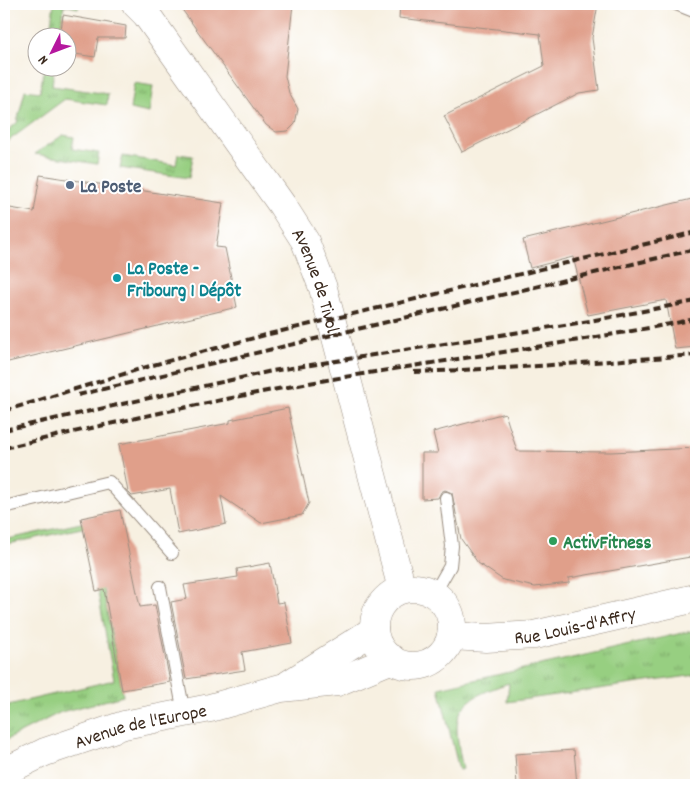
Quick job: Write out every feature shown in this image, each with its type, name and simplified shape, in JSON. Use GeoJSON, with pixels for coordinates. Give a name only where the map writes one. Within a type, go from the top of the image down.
{"type":"FeatureCollection","features":[{"type":"Feature","properties":{"kind":"main road","name":"Avenue de Tivoli"},"geometry":{"type":"LineString","coordinates":[[141,7],[272,190],[304,241],[323,288],[402,589]]}},
{"type":"Feature","properties":{"kind":"main road"},"geometry":{"type":"LineString","coordinates":[[420,588],[434,594],[444,603],[451,615],[451,636],[443,652],[428,663],[409,666],[392,659],[381,650],[374,630],[375,616],[380,605],[390,595],[402,589],[420,588]]}},
{"type":"Feature","properties":{"kind":"main road","name":"Rue Louis-d'Affry"},"geometry":{"type":"LineString","coordinates":[[451,636],[492,638],[534,635],[696,598]]}},
{"type":"Feature","properties":{"kind":"main road","name":"Avenue de l'Europe"},"geometry":{"type":"LineString","coordinates":[[281,688],[374,630]]}},
{"type":"Feature","properties":{"kind":"main road","name":"Avenue de l'Europe"},"geometry":{"type":"LineString","coordinates":[[4,772],[45,752],[124,725],[184,713],[281,688],[337,682],[392,659]]}},
{"type":"Feature","properties":{"kind":"lane"},"geometry":{"type":"LineString","coordinates":[[676,4],[696,12]]}},
{"type":"Feature","properties":{"kind":"lane"},"geometry":{"type":"LineString","coordinates":[[4,507],[109,482],[172,553]]}},
{"type":"Feature","properties":{"kind":"lane"},"geometry":{"type":"LineString","coordinates":[[434,594],[450,566],[452,546],[446,498]]}},
{"type":"Feature","properties":{"kind":"lane"},"geometry":{"type":"LineString","coordinates":[[160,587],[184,713]]}},
{"type":"Feature","properties":{"kind":"green space"},"geometry":{"type":"Polygon","coordinates":[[[54,4],[79,4],[78,8],[64,5],[60,28],[50,28],[54,4]]]}},
{"type":"Feature","properties":{"kind":"green space"},"geometry":{"type":"Polygon","coordinates":[[[42,78],[53,78],[52,86],[108,94],[107,105],[65,99],[4,144],[4,133],[17,123],[25,90],[40,92],[42,78]]]}},
{"type":"Feature","properties":{"kind":"green space"},"geometry":{"type":"Polygon","coordinates":[[[134,83],[153,86],[149,113],[130,109],[134,83]]]}},
{"type":"Feature","properties":{"kind":"green space"},"geometry":{"type":"Polygon","coordinates":[[[63,135],[74,137],[72,149],[99,153],[97,164],[35,154],[63,135]]]}},
{"type":"Feature","properties":{"kind":"green space"},"geometry":{"type":"Polygon","coordinates":[[[178,154],[193,156],[189,178],[120,168],[123,156],[176,165],[178,154]]]}},
{"type":"Feature","properties":{"kind":"green space"},"geometry":{"type":"Polygon","coordinates":[[[90,521],[123,696],[61,712],[4,741],[4,706],[114,680],[86,527],[4,545],[4,540],[90,521]]]}},
{"type":"Feature","properties":{"kind":"green space"},"geometry":{"type":"Polygon","coordinates":[[[696,630],[696,675],[507,702],[509,683],[476,696],[461,712],[458,722],[457,735],[463,769],[459,770],[439,688],[696,630]]]}},
{"type":"Feature","properties":{"kind":"building"},"geometry":{"type":"Polygon","coordinates":[[[178,4],[293,4],[285,76],[289,93],[298,109],[295,124],[288,131],[276,132],[266,125],[178,4]]]}},
{"type":"Feature","properties":{"kind":"building"},"geometry":{"type":"Polygon","coordinates":[[[400,4],[598,4],[592,38],[599,90],[579,93],[462,152],[444,116],[544,66],[540,34],[399,18],[400,4]]]}},
{"type":"Feature","properties":{"kind":"building"},"geometry":{"type":"Polygon","coordinates":[[[63,15],[126,26],[125,38],[98,38],[95,57],[78,54],[78,28],[61,28],[63,15]]]}},
{"type":"Feature","properties":{"kind":"building","name":"La Poste - Fribourg 1 Dépôt"},"geometry":{"type":"Polygon","coordinates":[[[40,175],[223,203],[216,247],[225,248],[237,307],[4,363],[4,207],[34,212],[40,175]]]}},
{"type":"Feature","properties":{"kind":"building"},"geometry":{"type":"Polygon","coordinates":[[[696,198],[696,347],[675,349],[666,300],[588,315],[573,257],[530,268],[523,240],[696,198]]]}},
{"type":"Feature","properties":{"kind":"building"},"geometry":{"type":"Polygon","coordinates":[[[288,408],[309,503],[302,515],[261,523],[221,496],[226,524],[178,534],[170,489],[132,496],[128,492],[119,444],[230,423],[230,420],[288,408]]]}},
{"type":"Feature","properties":{"kind":"building"},"geometry":{"type":"Polygon","coordinates":[[[505,413],[517,451],[611,452],[696,448],[696,556],[569,578],[569,583],[535,587],[503,580],[478,563],[461,539],[452,493],[445,490],[441,492],[438,498],[422,499],[422,453],[438,453],[433,432],[505,413]]]}},
{"type":"Feature","properties":{"kind":"building"},"geometry":{"type":"Polygon","coordinates":[[[120,510],[140,607],[155,605],[170,682],[122,690],[104,589],[96,591],[81,518],[120,510]]]}},
{"type":"Feature","properties":{"kind":"building"},"geometry":{"type":"Polygon","coordinates":[[[270,563],[277,603],[284,602],[292,643],[242,652],[245,670],[186,679],[171,602],[187,599],[184,585],[238,577],[237,569],[270,563]]]}},
{"type":"Feature","properties":{"kind":"building"},"geometry":{"type":"Polygon","coordinates":[[[574,750],[577,785],[517,785],[515,754],[574,750]]]}},
{"type":"Feature","properties":{"kind":"railway"},"geometry":{"type":"LineString","coordinates":[[4,411],[153,365],[265,335],[696,232]]}},
{"type":"Feature","properties":{"kind":"railway"},"geometry":{"type":"LineString","coordinates":[[78,395],[696,249]]}},
{"type":"Feature","properties":{"kind":"railway"},"geometry":{"type":"LineString","coordinates":[[4,430],[272,371],[590,321],[696,301]]}},
{"type":"Feature","properties":{"kind":"railway"},"geometry":{"type":"LineString","coordinates":[[4,448],[276,389],[696,319]]}},
{"type":"Feature","properties":{"kind":"railway"},"geometry":{"type":"LineString","coordinates":[[414,372],[508,368],[696,355]]}},
{"type":"Feature","properties":{"kind":"place","name":"La Poste"},"geometry":{"type":"Point","coordinates":[70,185]}},
{"type":"Feature","properties":{"kind":"place","name":"La Poste - Fribourg 1 Dépôt"},"geometry":{"type":"Point","coordinates":[117,278]}},
{"type":"Feature","properties":{"kind":"place","name":"ActivFitness"},"geometry":{"type":"Point","coordinates":[553,541]}}]}
